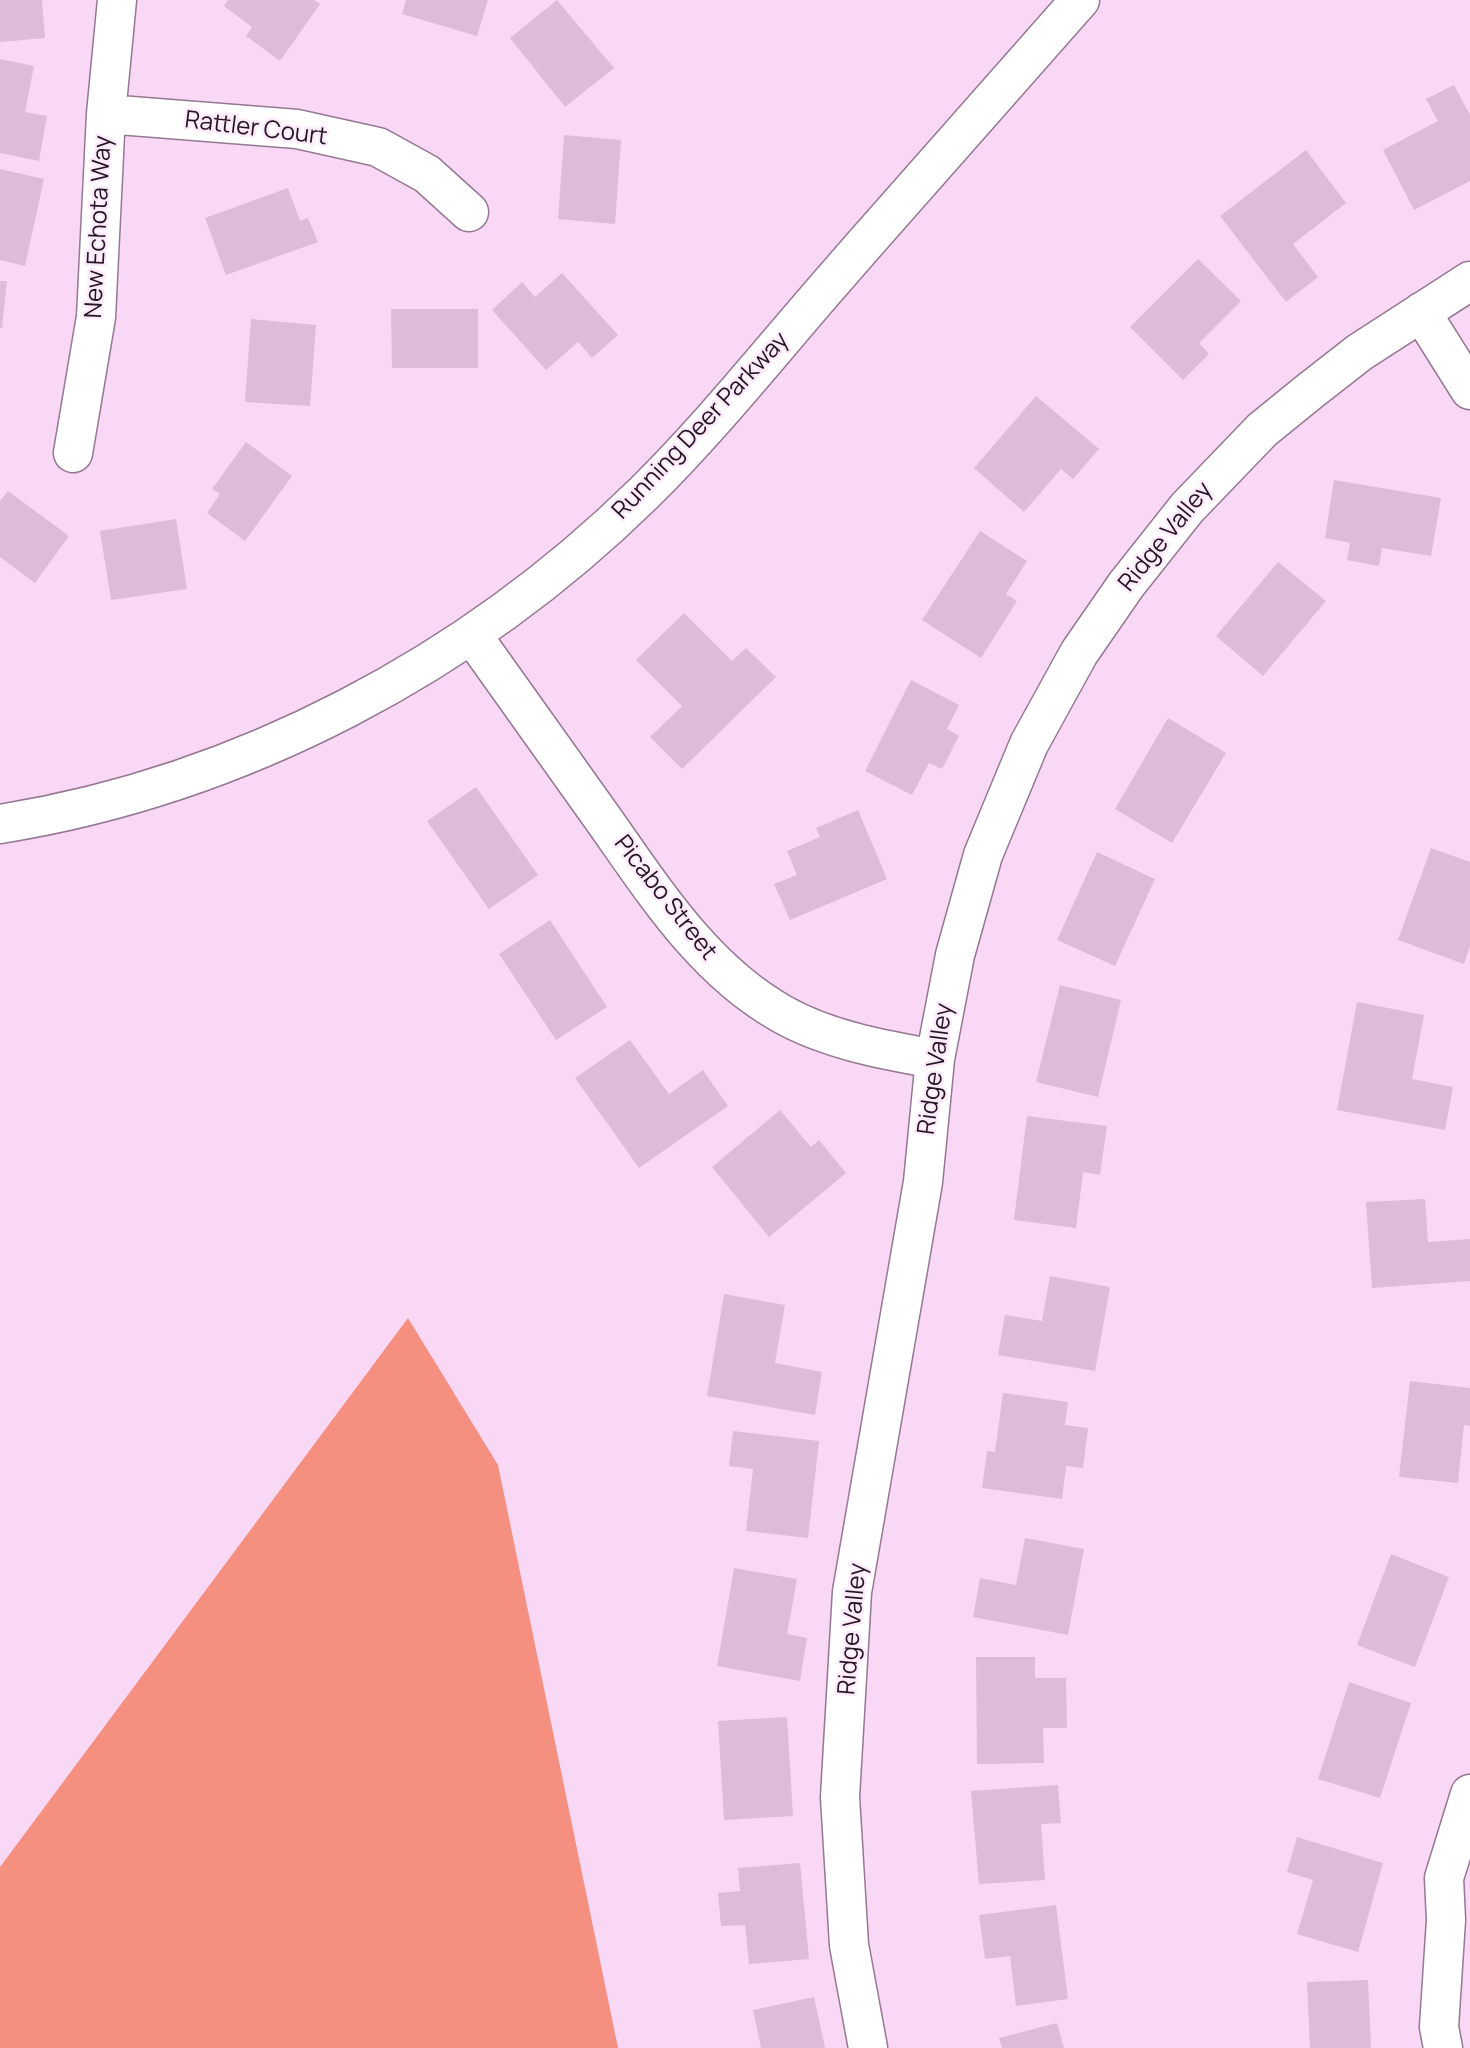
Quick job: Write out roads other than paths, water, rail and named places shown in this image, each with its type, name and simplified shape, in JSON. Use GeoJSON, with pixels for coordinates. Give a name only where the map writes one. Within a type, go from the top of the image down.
{"type":"FeatureCollection","features":[{"type":"Feature","properties":{"kind":"street","name":"New Echota Way"},"geometry":{"type":"LineString","coordinates":[[73,453],[96,317],[106,114],[117,0]]}},
{"type":"Feature","properties":{"kind":"street","name":"Running Deer Parkway"},"geometry":{"type":"LineString","coordinates":[[0,824],[90,805],[245,755],[355,705],[471,635],[562,566],[681,455],[1080,0]]}},
{"type":"Feature","properties":{"kind":"street","name":"Rattler Court"},"geometry":{"type":"LineString","coordinates":[[106,114],[296,129],[377,147],[427,174],[469,212]]}},
{"type":"Feature","properties":{"kind":"street","name":"Ridge Valley"},"geometry":{"type":"LineString","coordinates":[[867,2048],[849,1945],[840,1797],[852,1592],[923,1182],[934,1059],[958,942],[983,855],[1029,744],[1079,653],[1151,551],[1227,464],[1310,391],[1360,352],[1470,281]]}},
{"type":"Feature","properties":{"kind":"street"},"geometry":{"type":"LineString","coordinates":[[1422,312],[1470,390]]}},
{"type":"Feature","properties":{"kind":"street","name":"Picabo Street"},"geometry":{"type":"LineString","coordinates":[[471,635],[653,890],[707,957],[752,995],[783,1015],[888,1051],[934,1059]]}},
{"type":"Feature","properties":{"kind":"street"},"geometry":{"type":"LineString","coordinates":[[1443,2048],[1439,2014],[1446,1920],[1444,1878],[1470,1794]]}}]}
